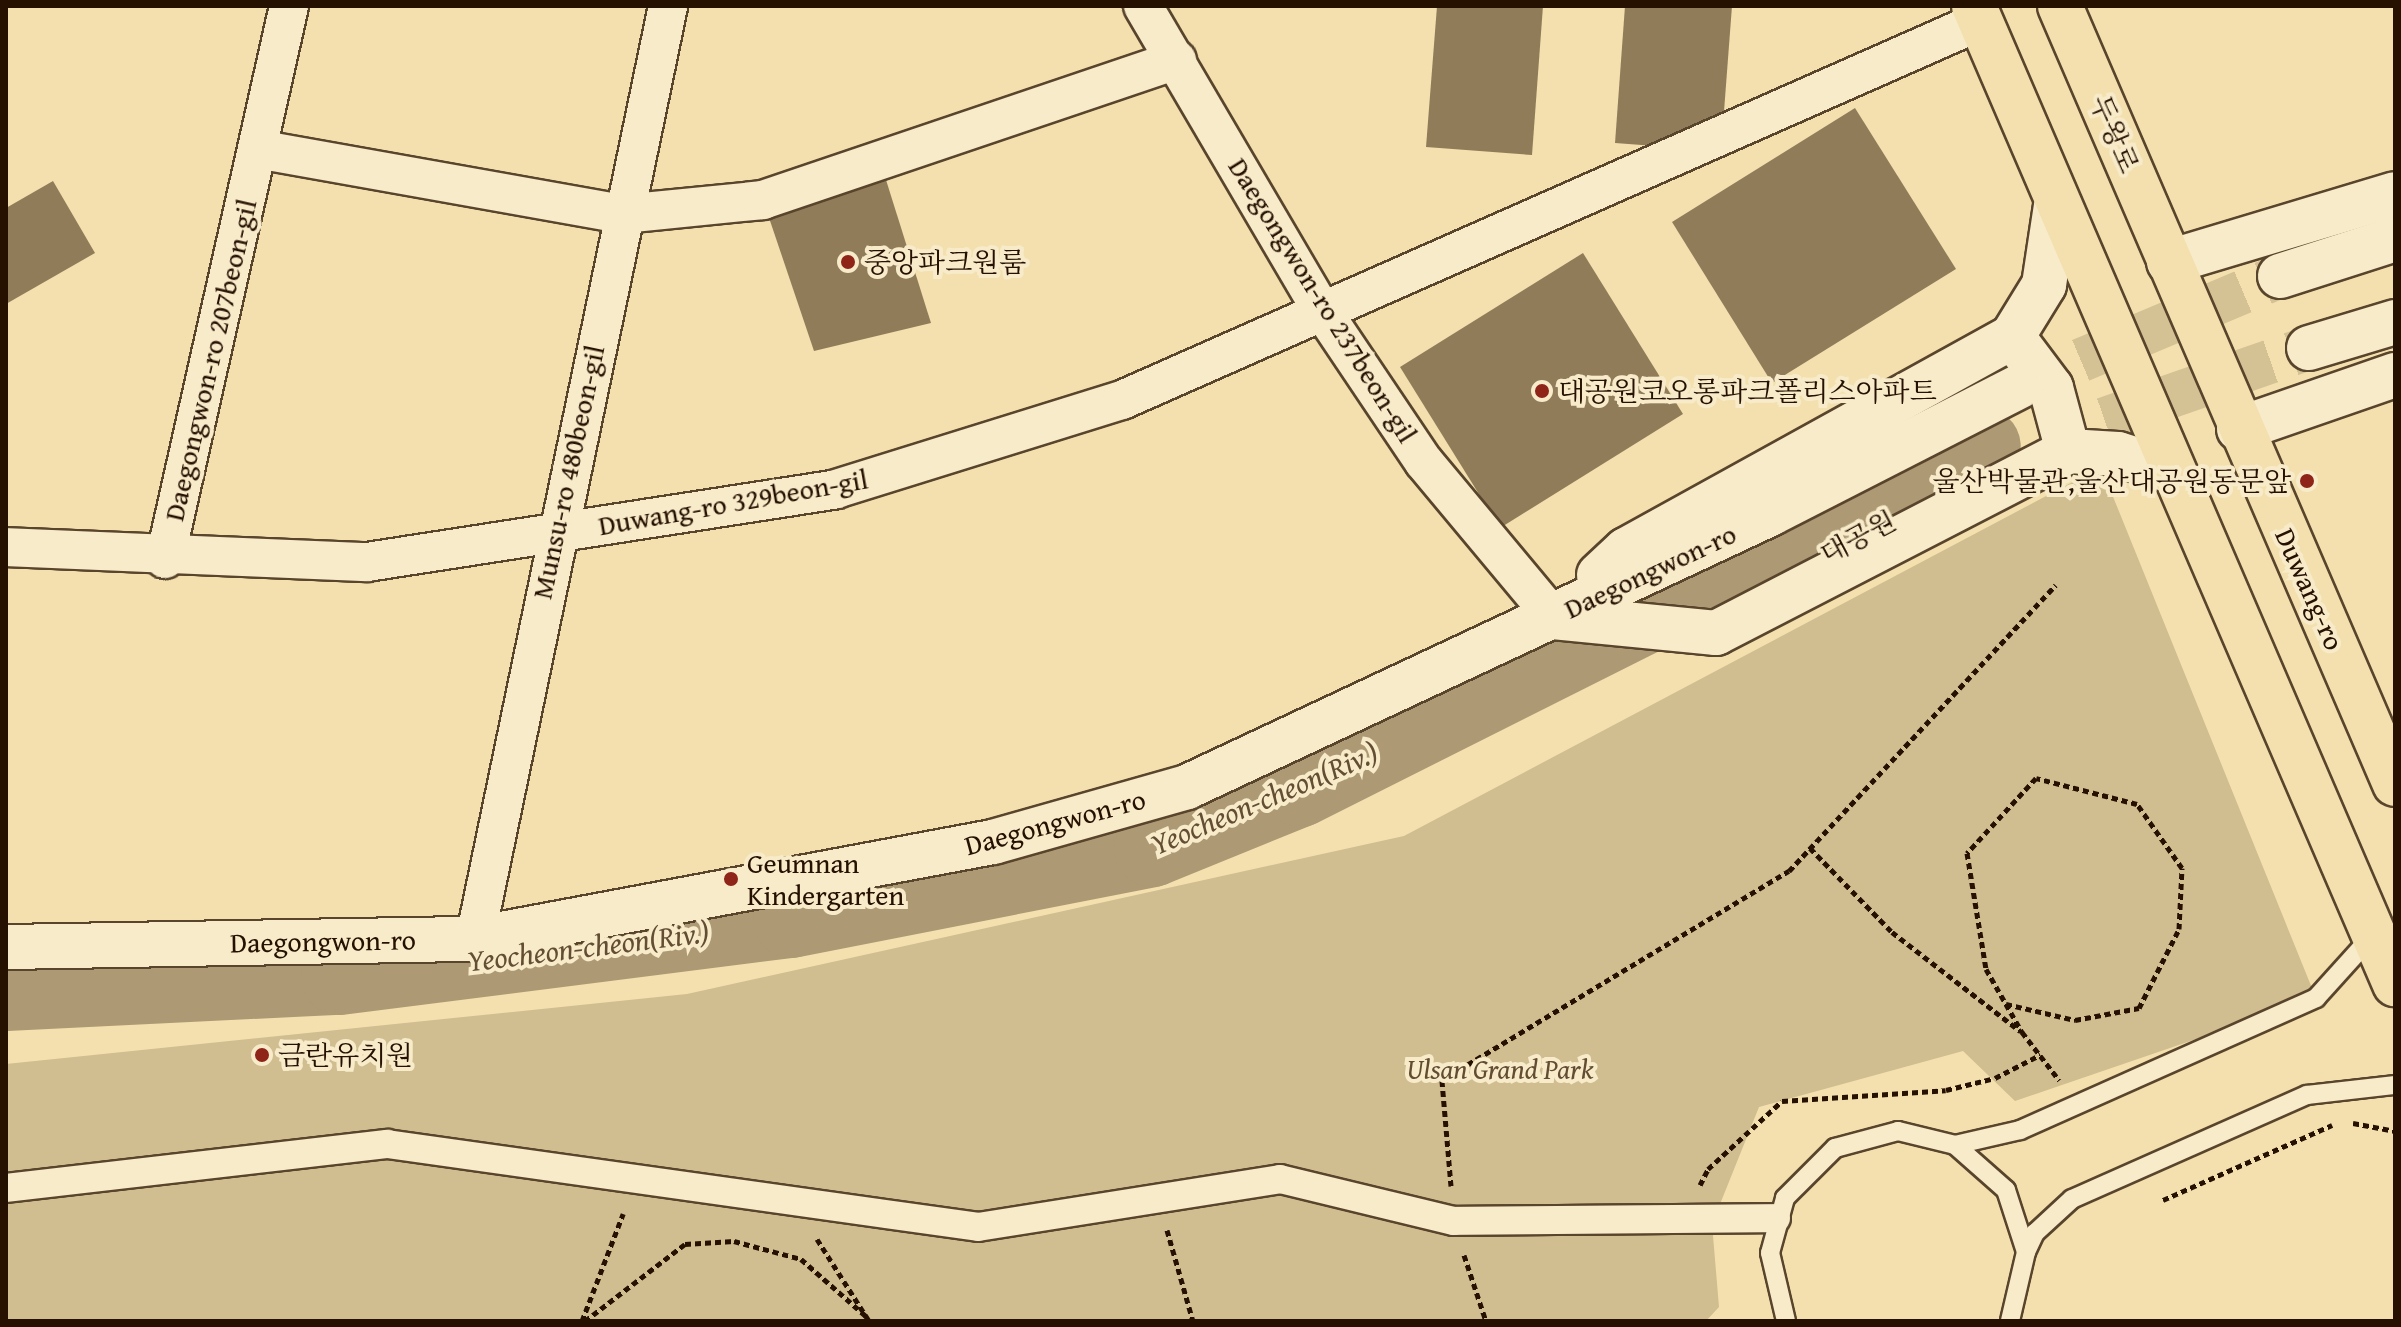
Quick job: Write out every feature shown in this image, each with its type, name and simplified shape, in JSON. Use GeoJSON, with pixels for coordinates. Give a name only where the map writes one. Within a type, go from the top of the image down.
{"type":"FeatureCollection","features":[{"type":"Feature","properties":{"kind":"main road","name":"두왕로"},"geometry":{"type":"LineString","coordinates":[[2062,8],[2169,262]]}},
{"type":"Feature","properties":{"kind":"main road"},"geometry":{"type":"LineString","coordinates":[[1977,14],[2168,470],[2395,984]]}},
{"type":"Feature","properties":{"kind":"main road","name":"Duwang-ro"},"geometry":{"type":"LineString","coordinates":[[2169,262],[2395,784]]}},
{"type":"Feature","properties":{"kind":"street","name":"Daegongwon-ro 207beon-gil"},"geometry":{"type":"LineString","coordinates":[[6,547],[165,559],[289,6]]}},
{"type":"Feature","properties":{"kind":"street","name":"Munsu-ro 480beon-gil"},"geometry":{"type":"LineString","coordinates":[[475,939],[553,535],[668,6]]}},
{"type":"Feature","properties":{"kind":"street","name":"Daegongwon-ro 237beon-gil"},"geometry":{"type":"LineString","coordinates":[[1143,6],[1321,309],[1424,462],[1553,617]]}},
{"type":"Feature","properties":{"kind":"street","name":"Duwang-ro 329beon-gil"},"geometry":{"type":"LineString","coordinates":[[165,559],[367,562],[836,489],[1122,400],[1977,14]]}},
{"type":"Feature","properties":{"kind":"street"},"geometry":{"type":"LineString","coordinates":[[257,149],[623,214],[763,200],[1177,60]]}},
{"type":"Feature","properties":{"kind":"street"},"geometry":{"type":"LineString","coordinates":[[2169,262],[2395,194]]}},
{"type":"Feature","properties":{"kind":"street"},"geometry":{"type":"LineString","coordinates":[[1553,617],[1626,550],[2012,337],[2044,285],[2056,206]]}},
{"type":"Feature","properties":{"kind":"street"},"geometry":{"type":"LineString","coordinates":[[2280,276],[2395,239]]}},
{"type":"Feature","properties":{"kind":"street"},"geometry":{"type":"LineString","coordinates":[[2309,348],[2395,322]]}},
{"type":"Feature","properties":{"kind":"street"},"geometry":{"type":"LineString","coordinates":[[2012,337],[2051,388],[2055,446]]}},
{"type":"Feature","properties":{"kind":"street"},"geometry":{"type":"LineString","coordinates":[[2239,429],[2395,375]]}},
{"type":"Feature","properties":{"kind":"street","name":"Daegongwon-ro"},"geometry":{"type":"LineString","coordinates":[[6,947],[475,939],[993,842],[1187,787],[1553,617],[2020,386]]}},
{"type":"Feature","properties":{"kind":"street"},"geometry":{"type":"LineString","coordinates":[[1553,617],[1675,632],[1716,633],[2055,446],[2118,454],[2168,470]]}},
{"type":"Feature","properties":{"kind":"street"},"geometry":{"type":"LineString","coordinates":[[6,1188],[387,1144],[978,1227],[1280,1179],[1454,1221],[1776,1218]]}},
{"type":"Feature","properties":{"kind":"lane"},"geometry":{"type":"LineString","coordinates":[[1786,1321],[1775,1297],[1770,1253],[1776,1218],[1812,1164],[1850,1141],[1898,1131],[1955,1145],[2020,1130],[2316,998],[2374,934]]}},
{"type":"Feature","properties":{"kind":"lane"},"geometry":{"type":"LineString","coordinates":[[2015,1317],[2026,1252],[2035,1233],[2072,1199],[2307,1095],[2395,1085]]}},
{"type":"Feature","properties":{"kind":"lane"},"geometry":{"type":"LineString","coordinates":[[1955,1145],[2006,1190],[2026,1252]]}},
{"type":"Feature","properties":{"kind":"lane"},"geometry":{"type":"LineString","coordinates":[[1770,1321],[1775,1297]]}},
{"type":"Feature","properties":{"kind":"path"},"geometry":{"type":"LineString","coordinates":[[1486,1321],[1454,1221],[1442,1080],[1789,871],[2056,585]]}},
{"type":"Feature","properties":{"kind":"path"},"geometry":{"type":"LineString","coordinates":[[2006,1004],[2075,1020],[2139,1008],[2179,929],[2182,868],[2137,804],[2036,778],[1967,853],[1986,969],[2006,1004],[2022,1032],[2077,1103]]}},
{"type":"Feature","properties":{"kind":"path"},"geometry":{"type":"LineString","coordinates":[[1810,848],[1892,932],[2022,1032]]}},
{"type":"Feature","properties":{"kind":"path"},"geometry":{"type":"LineString","coordinates":[[2163,1200],[2338,1121],[2395,1131]]}},
{"type":"Feature","properties":{"kind":"path"},"geometry":{"type":"LineString","coordinates":[[583,1321],[637,1179]]}},
{"type":"Feature","properties":{"kind":"path"},"geometry":{"type":"LineString","coordinates":[[1158,1199],[1193,1321]]}},
{"type":"Feature","properties":{"kind":"path"},"geometry":{"type":"LineString","coordinates":[[793,1201],[868,1319]]}},
{"type":"Feature","properties":{"kind":"path"},"geometry":{"type":"LineString","coordinates":[[583,1321],[685,1244],[734,1241],[801,1259],[868,1319]]}},
{"type":"Feature","properties":{"kind":"green space","name":"Ulsan Grand Park"},"geometry":{"type":"Polygon","coordinates":[[[2101,467],[2316,998],[2015,1101],[1963,1051],[1759,1107],[1712,1224],[1719,1307],[1706,1321],[6,1321],[6,1064],[687,994],[1404,836],[2101,467]]]}},
{"type":"Feature","properties":{"kind":"building"},"geometry":{"type":"Polygon","coordinates":[[[1437,6],[1543,6],[1532,155],[1426,147],[1437,6]]]}},
{"type":"Feature","properties":{"kind":"building"},"geometry":{"type":"Polygon","coordinates":[[[1625,6],[1732,6],[1721,151],[1615,143],[1625,6]]]}},
{"type":"Feature","properties":{"kind":"building"},"geometry":{"type":"Polygon","coordinates":[[[1855,108],[1956,269],[1772,383],[1672,222],[1855,108]]]}},
{"type":"Feature","properties":{"kind":"building","name":"중앙파크원룸"},"geometry":{"type":"Polygon","coordinates":[[[881,164],[931,323],[814,351],[763,200],[881,164]]]}},
{"type":"Feature","properties":{"kind":"building"},"geometry":{"type":"Polygon","coordinates":[[[53,181],[95,253],[6,304],[6,208],[53,181]]]}},
{"type":"Feature","properties":{"kind":"building","name":"대공원코오롱파크폴리스아파트"},"geometry":{"type":"Polygon","coordinates":[[[1583,253],[1683,414],[1500,528],[1400,367],[1583,253]]]}},
{"type":"Feature","properties":{"kind":"waterway","name":"Yeocheon-cheon(Riv.)"},"geometry":{"type":"LineString","coordinates":[[6,993],[339,977],[791,920],[1152,849],[1300,789],[1983,446]]}},
{"type":"Feature","properties":{"kind":"tunnel"},"geometry":{"type":"LineString","coordinates":[[2020,386],[2280,276]]}},
{"type":"Feature","properties":{"kind":"tunnel"},"geometry":{"type":"LineString","coordinates":[[2042,441],[2309,348]]}},
{"type":"Feature","properties":{"kind":"place","name":"중앙파크원룸"},"geometry":{"type":"Point","coordinates":[848,262]}},
{"type":"Feature","properties":{"kind":"place","name":"대공원코오롱파크폴리스아파트"},"geometry":{"type":"Point","coordinates":[1542,391]}},
{"type":"Feature","properties":{"kind":"place","name":"울산박물관,울산대공원동문앞"},"geometry":{"type":"Point","coordinates":[2307,481]}},
{"type":"Feature","properties":{"kind":"place","name":"Geumnan Kindergarten"},"geometry":{"type":"Point","coordinates":[731,879]}},
{"type":"Feature","properties":{"kind":"place","name":"금란유치원"},"geometry":{"type":"Point","coordinates":[262,1055]}}]}
